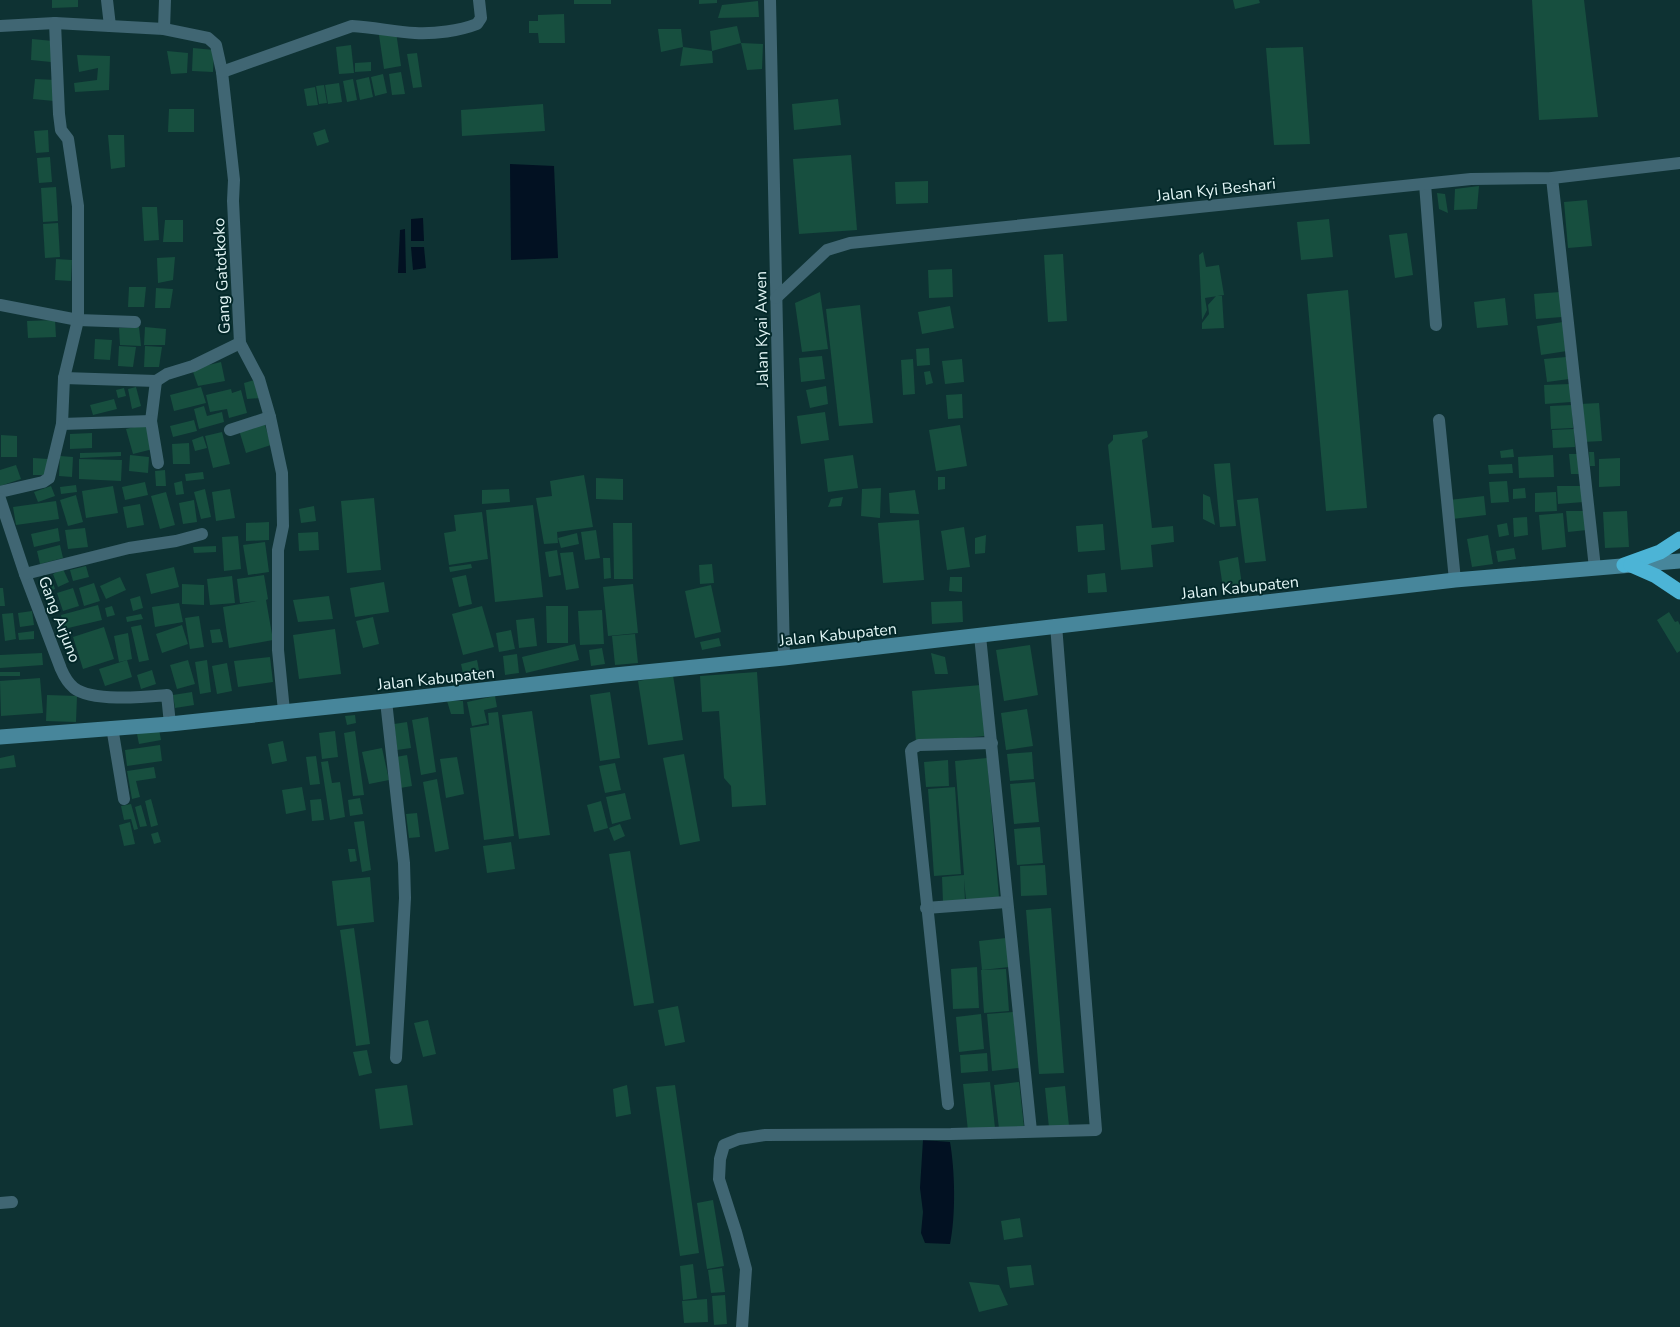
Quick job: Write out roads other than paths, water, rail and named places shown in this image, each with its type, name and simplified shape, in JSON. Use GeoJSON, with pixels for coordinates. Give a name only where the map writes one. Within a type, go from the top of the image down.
{"type":"FeatureCollection","features":[{"type":"Feature","properties":{"kind":"highway"},"geometry":{"type":"LineString","coordinates":[[1627,565],[1660,552],[1680,539]]}},
{"type":"Feature","properties":{"kind":"highway"},"geometry":{"type":"LineString","coordinates":[[1627,565],[1656,576],[1680,592]]}},
{"type":"Feature","properties":{"kind":"main road","name":"Jalan Kabupaten"},"geometry":{"type":"LineString","coordinates":[[0,737],[170,724],[386,701],[616,674],[784,658],[980,636],[1056,625],[1455,580],[1680,562]]}},
{"type":"Feature","properties":{"kind":"street"},"geometry":{"type":"LineString","coordinates":[[107,0],[110,26]]}},
{"type":"Feature","properties":{"kind":"street"},"geometry":{"type":"LineString","coordinates":[[164,0],[164,29]]}},
{"type":"Feature","properties":{"kind":"street"},"geometry":{"type":"LineString","coordinates":[[222,72],[352,26],[416,33],[468,28],[477,24],[481,18],[479,0]]}},
{"type":"Feature","properties":{"kind":"street","name":"Jalan Kyai Awen"},"geometry":{"type":"LineString","coordinates":[[770,0],[784,658]]}},
{"type":"Feature","properties":{"kind":"street"},"geometry":{"type":"LineString","coordinates":[[0,492],[43,482],[49,478],[62,424],[64,378],[78,320],[78,206],[68,140],[61,130],[58,114],[56,23]]}},
{"type":"Feature","properties":{"kind":"street","name":"Gang Gatotkoko"},"geometry":{"type":"LineString","coordinates":[[0,26],[56,23],[164,29],[208,38],[216,45],[222,72],[234,180],[240,343],[259,379],[270,417],[282,473],[283,526],[278,550],[278,650],[284,711]]}},
{"type":"Feature","properties":{"kind":"street","name":"Jalan Kyi Beshari"},"geometry":{"type":"LineString","coordinates":[[776,298],[827,250],[850,243],[1471,179],[1552,183],[1680,163]]}},
{"type":"Feature","properties":{"kind":"street"},"geometry":{"type":"LineString","coordinates":[[1552,183],[1595,568]]}},
{"type":"Feature","properties":{"kind":"street"},"geometry":{"type":"LineString","coordinates":[[1425,184],[1436,325]]}},
{"type":"Feature","properties":{"kind":"street"},"geometry":{"type":"LineString","coordinates":[[0,305],[78,320],[135,322]]}},
{"type":"Feature","properties":{"kind":"street"},"geometry":{"type":"LineString","coordinates":[[64,378],[156,381],[167,374],[193,366],[240,343]]}},
{"type":"Feature","properties":{"kind":"street"},"geometry":{"type":"LineString","coordinates":[[156,381],[151,421],[158,462]]}},
{"type":"Feature","properties":{"kind":"street"},"geometry":{"type":"LineString","coordinates":[[230,430],[270,417]]}},
{"type":"Feature","properties":{"kind":"street"},"geometry":{"type":"LineString","coordinates":[[1439,420],[1455,580]]}},
{"type":"Feature","properties":{"kind":"street"},"geometry":{"type":"LineString","coordinates":[[62,424],[151,421]]}},
{"type":"Feature","properties":{"kind":"street","name":"Gang Arjuno"},"geometry":{"type":"LineString","coordinates":[[0,499],[25,574],[61,669],[68,682],[79,691],[90,694],[116,697],[167,695],[170,724]]}},
{"type":"Feature","properties":{"kind":"street"},"geometry":{"type":"LineString","coordinates":[[25,574],[130,548],[176,541],[202,534]]}},
{"type":"Feature","properties":{"kind":"street"},"geometry":{"type":"LineString","coordinates":[[742,1327],[746,1269],[719,1179],[720,1159],[724,1145],[739,1139],[765,1135],[951,1134],[1096,1130],[1056,625]]}},
{"type":"Feature","properties":{"kind":"street"},"geometry":{"type":"LineString","coordinates":[[980,636],[1031,1131]]}},
{"type":"Feature","properties":{"kind":"street"},"geometry":{"type":"LineString","coordinates":[[386,701],[404,863],[405,898],[396,1058]]}},
{"type":"Feature","properties":{"kind":"street"},"geometry":{"type":"LineString","coordinates":[[112,727],[124,800]]}},
{"type":"Feature","properties":{"kind":"street"},"geometry":{"type":"LineString","coordinates":[[948,1104],[910,751],[922,745],[992,742]]}},
{"type":"Feature","properties":{"kind":"street"},"geometry":{"type":"LineString","coordinates":[[926,908],[1006,902]]}},
{"type":"Feature","properties":{"kind":"water"},"geometry":{"type":"Polygon","coordinates":[[[510,164],[554,166],[558,258],[511,260],[510,164]]]}},
{"type":"Feature","properties":{"kind":"water"},"geometry":{"type":"Polygon","coordinates":[[[423,218],[424,241],[411,241],[411,219],[423,218]]]}},
{"type":"Feature","properties":{"kind":"water"},"geometry":{"type":"Polygon","coordinates":[[[405,229],[406,273],[398,273],[400,230],[405,229]]]}},
{"type":"Feature","properties":{"kind":"water"},"geometry":{"type":"Polygon","coordinates":[[[411,247],[424,247],[426,268],[413,270],[411,247]]]}},
{"type":"Feature","properties":{"kind":"water"},"geometry":{"type":"Polygon","coordinates":[[[923,1140],[950,1142],[954,1193],[950,1244],[925,1243],[921,1233],[923,1212],[920,1188],[923,1140]]]}}]}
